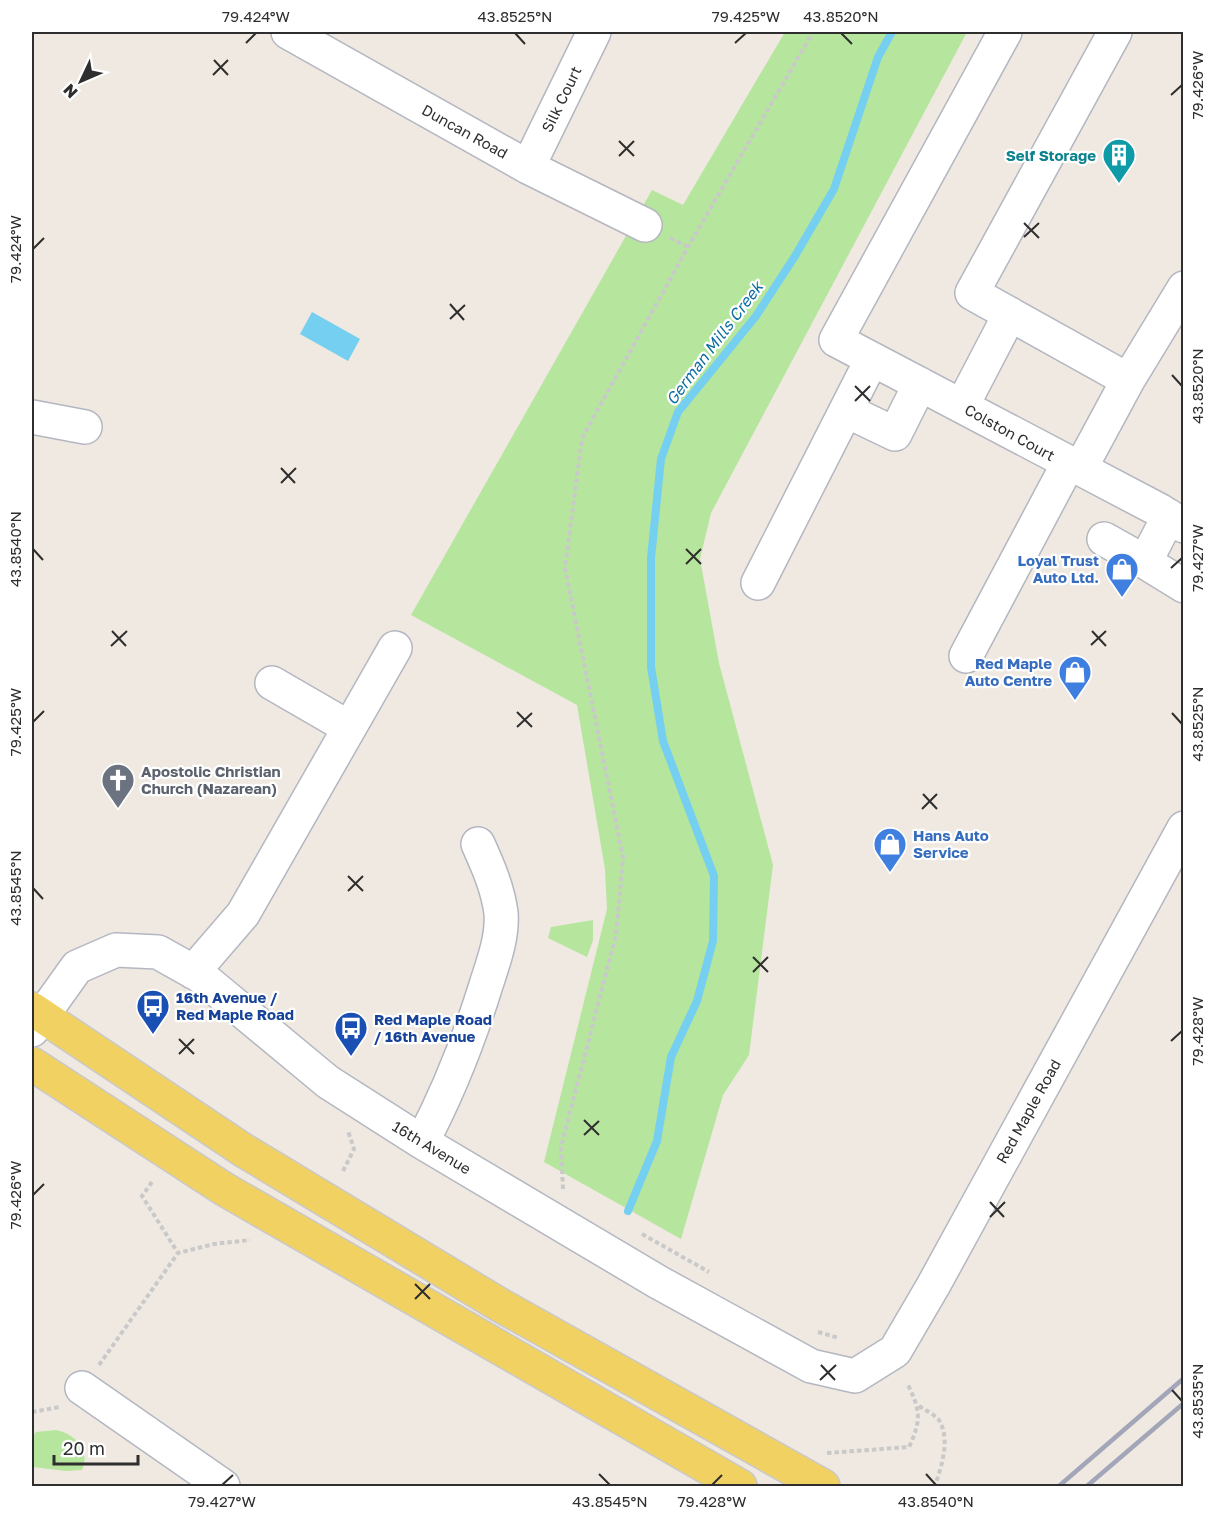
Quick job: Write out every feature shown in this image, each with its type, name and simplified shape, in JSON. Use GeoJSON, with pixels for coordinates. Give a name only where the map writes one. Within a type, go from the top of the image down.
{"type":"FeatureCollection","features":[{"type":"Feature","properties":{"kind":"main road","name":"16th Avenue"},"geometry":{"type":"LineString","coordinates":[[35,1018],[243,1150],[481,1294],[821,1472]]}},
{"type":"Feature","properties":{"kind":"main road"},"geometry":{"type":"LineString","coordinates":[[32,1064],[224,1189],[740,1486]]}},
{"type":"Feature","properties":{"kind":"street","name":"Duncan Road"},"geometry":{"type":"LineString","coordinates":[[288,32],[528,167],[645,225]]}},
{"type":"Feature","properties":{"kind":"street","name":"Silk Court"},"geometry":{"type":"LineString","coordinates":[[528,167],[594,32]]}},
{"type":"Feature","properties":{"kind":"street","name":"Colston Court"},"geometry":{"type":"LineString","coordinates":[[1005,32],[836,340],[1176,521]]}},
{"type":"Feature","properties":{"kind":"street"},"geometry":{"type":"LineString","coordinates":[[1115,32],[972,293],[1128,380]]}},
{"type":"Feature","properties":{"kind":"street"},"geometry":{"type":"LineString","coordinates":[[966,656],[1074,466],[1184,288]]}},
{"type":"Feature","properties":{"kind":"street"},"geometry":{"type":"LineString","coordinates":[[962,406],[1010,314]]}},
{"type":"Feature","properties":{"kind":"street"},"geometry":{"type":"LineString","coordinates":[[758,582],[872,359]]}},
{"type":"Feature","properties":{"kind":"street"},"geometry":{"type":"LineString","coordinates":[[847,411],[895,434],[920,384]]}},
{"type":"Feature","properties":{"kind":"street"},"geometry":{"type":"LineString","coordinates":[[32,417],[85,427]]}},
{"type":"Feature","properties":{"kind":"street"},"geometry":{"type":"LineString","coordinates":[[1145,562],[1176,521]]}},
{"type":"Feature","properties":{"kind":"street"},"geometry":{"type":"LineString","coordinates":[[1104,539],[1184,586]]}},
{"type":"Feature","properties":{"kind":"street"},"geometry":{"type":"LineString","coordinates":[[193,972],[243,914],[395,648]]}},
{"type":"Feature","properties":{"kind":"street"},"geometry":{"type":"LineString","coordinates":[[272,683],[348,727]]}},
{"type":"Feature","properties":{"kind":"street","name":"Red Maple Road"},"geometry":{"type":"LineString","coordinates":[[855,1376],[895,1351],[1184,828]]}},
{"type":"Feature","properties":{"kind":"street"},"geometry":{"type":"LineString","coordinates":[[422,1142],[447,1095],[469,1039],[497,949],[501,915],[493,877],[478,844]]}},
{"type":"Feature","properties":{"kind":"street","name":"16th Avenue"},"geometry":{"type":"LineString","coordinates":[[35,1018],[77,968],[116,950],[158,952],[193,972],[266,1028],[328,1082],[422,1142],[658,1282],[811,1366],[855,1376]]}},
{"type":"Feature","properties":{"kind":"street"},"geometry":{"type":"LineString","coordinates":[[82,1388],[223,1486]]}},
{"type":"Feature","properties":{"kind":"path"},"geometry":{"type":"LineString","coordinates":[[573,1194],[562,1188],[561,1147],[616,935],[623,857],[565,568],[582,438],[688,247],[813,32]]}},
{"type":"Feature","properties":{"kind":"path"},"geometry":{"type":"LineString","coordinates":[[343,1171],[354,1149],[347,1133],[351,1122]]}},
{"type":"Feature","properties":{"kind":"path"},"geometry":{"type":"LineString","coordinates":[[152,1182],[142,1196],[178,1253]]}},
{"type":"Feature","properties":{"kind":"path"},"geometry":{"type":"LineString","coordinates":[[635,1230],[718,1277]]}},
{"type":"Feature","properties":{"kind":"path"},"geometry":{"type":"LineString","coordinates":[[32,1412],[45,1412],[66,1404],[82,1388],[178,1253],[214,1244],[250,1240]]}},
{"type":"Feature","properties":{"kind":"path"},"geometry":{"type":"LineString","coordinates":[[811,1330],[848,1341]]}},
{"type":"Feature","properties":{"kind":"path"},"geometry":{"type":"LineString","coordinates":[[908,1385],[919,1406],[938,1419],[944,1436],[942,1462],[935,1486]]}},
{"type":"Feature","properties":{"kind":"path"},"geometry":{"type":"LineString","coordinates":[[821,1472],[828,1452],[909,1448],[918,1429],[919,1406]]}},
{"type":"Feature","properties":{"kind":"green space"},"geometry":{"type":"Polygon","coordinates":[[[785,32],[967,32],[711,513],[700,559],[719,663],[773,865],[749,1055],[723,1095],[681,1239],[544,1162],[607,909],[605,869],[577,705],[411,615],[652,190],[683,205],[785,32]]]}},
{"type":"Feature","properties":{"kind":"green space"},"geometry":{"type":"Polygon","coordinates":[[[593,920],[593,940],[587,957],[548,938],[551,927],[593,920]]]}},
{"type":"Feature","properties":{"kind":"green space"},"geometry":{"type":"Polygon","coordinates":[[[56,1430],[69,1435],[80,1444],[84,1456],[82,1470],[66,1471],[33,1467],[32,1437],[36,1432],[56,1430]]]}},
{"type":"Feature","properties":{"kind":"water"},"geometry":{"type":"Polygon","coordinates":[[[312,312],[360,339],[348,361],[300,334],[312,312]]]}},
{"type":"Feature","properties":{"kind":"waterway","name":"German Mills Creek"},"geometry":{"type":"LineString","coordinates":[[628,1211],[657,1141],[671,1057],[697,1001],[713,941],[714,876],[663,741],[651,667],[651,558],[661,459],[678,412],[756,316],[795,256],[834,189],[878,57],[892,32]]}},
{"type":"Feature","properties":{"kind":"railway"},"geometry":{"type":"LineString","coordinates":[[1059,1486],[1184,1378]]}},
{"type":"Feature","properties":{"kind":"railway"},"geometry":{"type":"LineString","coordinates":[[1087,1486],[1184,1403]]}},
{"type":"Feature","properties":{"kind":"place","name":"Self Storage"},"geometry":{"type":"Point","coordinates":[1119,184]}},
{"type":"Feature","properties":{"kind":"place","name":"Loyal Trust Auto Ltd."},"geometry":{"type":"Point","coordinates":[1122,598]}},
{"type":"Feature","properties":{"kind":"place","name":"Red Maple Auto Centre"},"geometry":{"type":"Point","coordinates":[1075,701]}},
{"type":"Feature","properties":{"kind":"place","name":"Apostolic Christian Church (Nazarean)"},"geometry":{"type":"Point","coordinates":[118,809]}},
{"type":"Feature","properties":{"kind":"place","name":"Hans Auto Service"},"geometry":{"type":"Point","coordinates":[890,873]}},
{"type":"Feature","properties":{"kind":"place","name":"16th Avenue / Red Maple Road"},"geometry":{"type":"Point","coordinates":[153,1035]}},
{"type":"Feature","properties":{"kind":"place","name":"Red Maple Road / 16th Avenue"},"geometry":{"type":"Point","coordinates":[351,1057]}}]}
